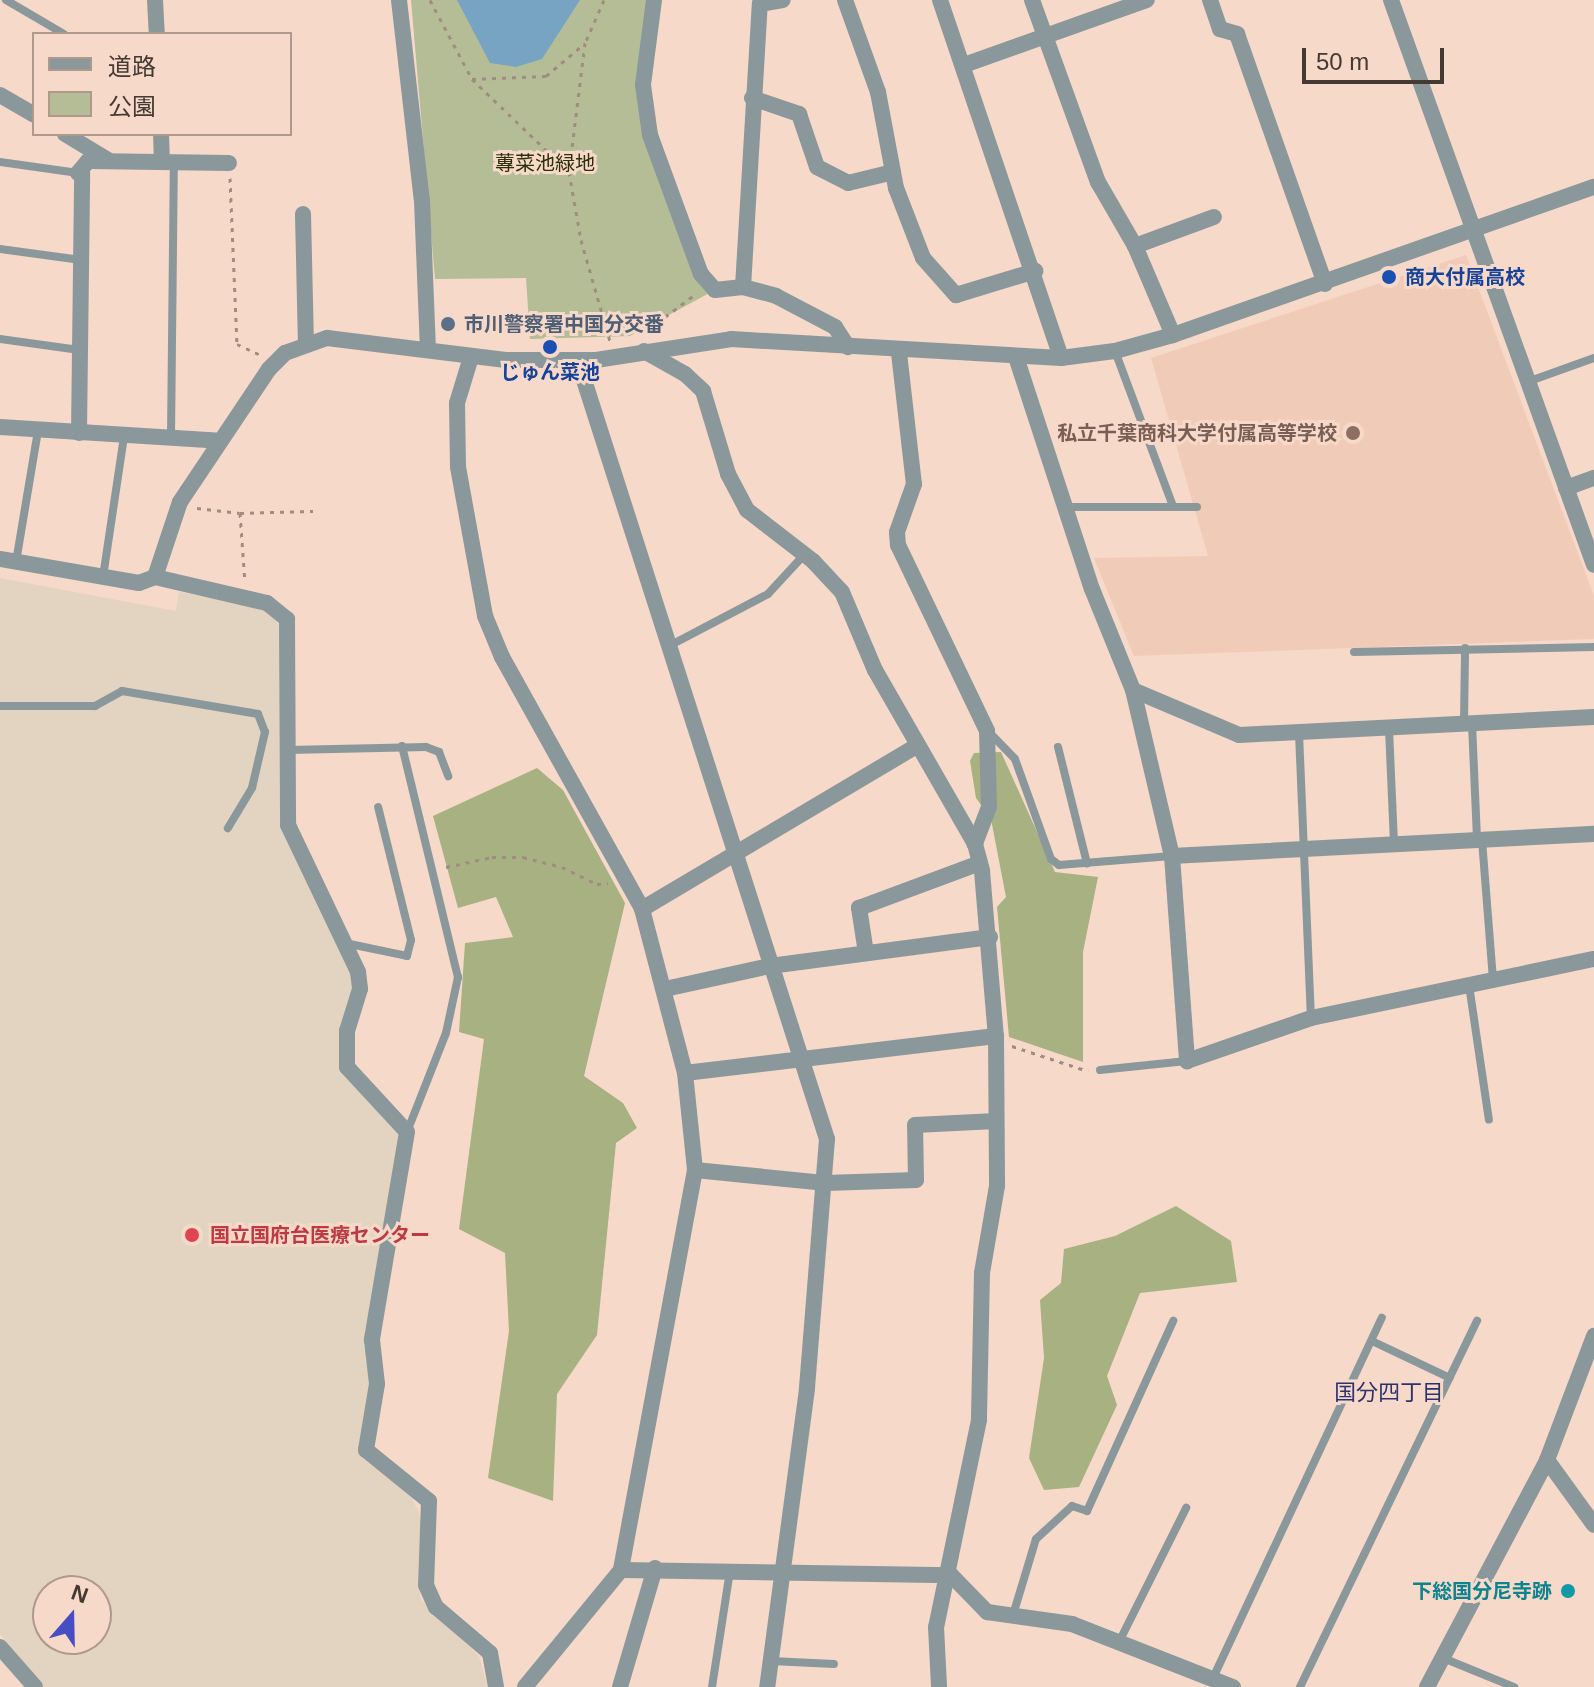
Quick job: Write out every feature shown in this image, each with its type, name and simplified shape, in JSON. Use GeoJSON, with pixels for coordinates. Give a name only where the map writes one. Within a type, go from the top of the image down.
{"type":"FeatureCollection","features":[{"type":"Feature","properties":{"kind":"street"},"geometry":{"type":"LineString","coordinates":[[155,0],[157,32]]}},
{"type":"Feature","properties":{"kind":"street"},"geometry":{"type":"LineString","coordinates":[[399,0],[422,201],[428,348]]}},
{"type":"Feature","properties":{"kind":"street"},"geometry":{"type":"LineString","coordinates":[[654,0],[643,85],[650,135],[701,274],[715,290],[743,287],[776,296],[826,322],[848,347]]}},
{"type":"Feature","properties":{"kind":"street"},"geometry":{"type":"LineString","coordinates":[[743,287],[760,4],[783,0]]}},
{"type":"Feature","properties":{"kind":"street"},"geometry":{"type":"LineString","coordinates":[[845,0],[878,92],[893,172],[923,258],[956,295],[1035,271]]}},
{"type":"Feature","properties":{"kind":"street"},"geometry":{"type":"LineString","coordinates":[[940,0],[1035,271],[1061,358]]}},
{"type":"Feature","properties":{"kind":"street"},"geometry":{"type":"LineString","coordinates":[[1032,0],[1098,182],[1135,246],[1173,335]]}},
{"type":"Feature","properties":{"kind":"street"},"geometry":{"type":"LineString","coordinates":[[964,65],[1147,0]]}},
{"type":"Feature","properties":{"kind":"street"},"geometry":{"type":"LineString","coordinates":[[1210,0],[1220,29],[1237,34],[1325,284]]}},
{"type":"Feature","properties":{"kind":"street"},"geometry":{"type":"LineString","coordinates":[[1391,0],[1594,565]]}},
{"type":"Feature","properties":{"kind":"street"},"geometry":{"type":"LineString","coordinates":[[0,95],[32,114]]}},
{"type":"Feature","properties":{"kind":"street"},"geometry":{"type":"LineString","coordinates":[[752,98],[799,114],[817,167],[848,183],[893,172]]}},
{"type":"Feature","properties":{"kind":"street"},"geometry":{"type":"LineString","coordinates":[[68,136],[108,160]]}},
{"type":"Feature","properties":{"kind":"street"},"geometry":{"type":"LineString","coordinates":[[162,136],[168,160]]}},
{"type":"Feature","properties":{"kind":"street"},"geometry":{"type":"LineString","coordinates":[[79,433],[80,173],[88,161],[229,163]]}},
{"type":"Feature","properties":{"kind":"street"},"geometry":{"type":"LineString","coordinates":[[155,577],[180,502],[276,361],[306,343],[348,337],[471,357],[579,361],[731,339],[1017,360],[1061,358],[1115,351],[1173,335],[1594,187]]}},
{"type":"Feature","properties":{"kind":"street"},"geometry":{"type":"LineString","coordinates":[[303,214],[306,343]]}},
{"type":"Feature","properties":{"kind":"street"},"geometry":{"type":"LineString","coordinates":[[1135,246],[1214,217]]}},
{"type":"Feature","properties":{"kind":"street"},"geometry":{"type":"LineString","coordinates":[[649,350],[685,374],[703,391],[728,474],[747,510],[804,555],[842,592],[875,670],[975,844],[980,863],[990,937],[996,1039],[997,1186],[982,1273],[979,1420],[951,1575],[936,1627],[939,1687]]}},
{"type":"Feature","properties":{"kind":"street"},"geometry":{"type":"LineString","coordinates":[[899,353],[914,484],[897,532],[898,545],[987,731],[989,807],[975,844]]}},
{"type":"Feature","properties":{"kind":"street"},"geometry":{"type":"LineString","coordinates":[[471,357],[457,403],[458,467],[485,616],[502,657],[642,909],[685,1073],[695,1170],[621,1570],[525,1687]]}},
{"type":"Feature","properties":{"kind":"street"},"geometry":{"type":"LineString","coordinates":[[1017,360],[1065,507],[1133,690],[1172,856],[1187,1061],[1311,1018],[1594,959]]}},
{"type":"Feature","properties":{"kind":"street"},"geometry":{"type":"LineString","coordinates":[[584,380],[827,1139],[826,1183],[807,1389],[780,1571],[767,1687]]}},
{"type":"Feature","properties":{"kind":"street"},"geometry":{"type":"LineString","coordinates":[[0,427],[220,441]]}},
{"type":"Feature","properties":{"kind":"street"},"geometry":{"type":"LineString","coordinates":[[1566,488],[1594,478]]}},
{"type":"Feature","properties":{"kind":"street"},"geometry":{"type":"LineString","coordinates":[[8,560],[139,583],[155,577],[267,603],[287,619],[288,825],[345,943],[360,989],[347,1031],[347,1067],[407,1132],[372,1340],[377,1384],[366,1450],[429,1501],[426,1585],[436,1607],[490,1653],[496,1687]]}},
{"type":"Feature","properties":{"kind":"street"},"geometry":{"type":"LineString","coordinates":[[1133,690],[1239,735],[1594,717]]}},
{"type":"Feature","properties":{"kind":"street"},"geometry":{"type":"LineString","coordinates":[[642,909],[737,857],[916,746]]}},
{"type":"Feature","properties":{"kind":"street"},"geometry":{"type":"LineString","coordinates":[[1172,856],[1594,834]]}},
{"type":"Feature","properties":{"kind":"street"},"geometry":{"type":"LineString","coordinates":[[866,953],[859,908],[980,863]]}},
{"type":"Feature","properties":{"kind":"street"},"geometry":{"type":"LineString","coordinates":[[665,989],[770,966],[990,937]]}},
{"type":"Feature","properties":{"kind":"street"},"geometry":{"type":"LineString","coordinates":[[685,1073],[802,1063],[996,1039]]}},
{"type":"Feature","properties":{"kind":"street"},"geometry":{"type":"LineString","coordinates":[[695,1170],[826,1183],[916,1180],[915,1125],[996,1121]]}},
{"type":"Feature","properties":{"kind":"street"},"geometry":{"type":"LineString","coordinates":[[1427,1687],[1547,1460],[1594,1336]]}},
{"type":"Feature","properties":{"kind":"street"},"geometry":{"type":"LineString","coordinates":[[1547,1460],[1594,1525]]}},
{"type":"Feature","properties":{"kind":"street"},"geometry":{"type":"LineString","coordinates":[[621,1570],[655,1568],[951,1575],[987,1612],[1072,1624],[1120,1640],[1233,1687]]}},
{"type":"Feature","properties":{"kind":"street"},"geometry":{"type":"LineString","coordinates":[[620,1687],[655,1568]]}},
{"type":"Feature","properties":{"kind":"street"},"geometry":{"type":"LineString","coordinates":[[0,1647],[35,1687]]}},
{"type":"Feature","properties":{"kind":"lane"},"geometry":{"type":"LineString","coordinates":[[6,0],[61,32]]}},
{"type":"Feature","properties":{"kind":"lane"},"geometry":{"type":"LineString","coordinates":[[168,160],[171,437]]}},
{"type":"Feature","properties":{"kind":"lane"},"geometry":{"type":"LineString","coordinates":[[0,162],[80,173]]}},
{"type":"Feature","properties":{"kind":"lane"},"geometry":{"type":"LineString","coordinates":[[0,249],[81,260]]}},
{"type":"Feature","properties":{"kind":"lane"},"geometry":{"type":"LineString","coordinates":[[0,339],[80,350]]}},
{"type":"Feature","properties":{"kind":"lane"},"geometry":{"type":"LineString","coordinates":[[1115,351],[1173,506]]}},
{"type":"Feature","properties":{"kind":"lane"},"geometry":{"type":"LineString","coordinates":[[1526,382],[1594,358]]}},
{"type":"Feature","properties":{"kind":"lane"},"geometry":{"type":"LineString","coordinates":[[8,560],[38,430]]}},
{"type":"Feature","properties":{"kind":"lane"},"geometry":{"type":"LineString","coordinates":[[103,577],[124,436]]}},
{"type":"Feature","properties":{"kind":"lane"},"geometry":{"type":"LineString","coordinates":[[1065,507],[1197,507]]}},
{"type":"Feature","properties":{"kind":"lane"},"geometry":{"type":"LineString","coordinates":[[669,646],[768,594],[804,555]]}},
{"type":"Feature","properties":{"kind":"lane"},"geometry":{"type":"LineString","coordinates":[[1354,652],[1594,647]]}},
{"type":"Feature","properties":{"kind":"lane"},"geometry":{"type":"LineString","coordinates":[[1465,648],[1468,724],[1493,980]]}},
{"type":"Feature","properties":{"kind":"lane"},"geometry":{"type":"LineString","coordinates":[[0,706],[95,706],[122,691],[258,714],[265,732],[252,788],[228,828]]}},
{"type":"Feature","properties":{"kind":"lane"},"geometry":{"type":"LineString","coordinates":[[1389,729],[1394,845]]}},
{"type":"Feature","properties":{"kind":"lane"},"geometry":{"type":"LineString","coordinates":[[987,731],[1015,759],[1051,859],[1059,865],[1172,856]]}},
{"type":"Feature","properties":{"kind":"lane"},"geometry":{"type":"LineString","coordinates":[[1299,732],[1311,1018]]}},
{"type":"Feature","properties":{"kind":"lane"},"geometry":{"type":"LineString","coordinates":[[288,750],[402,746],[439,752],[448,776]]}},
{"type":"Feature","properties":{"kind":"lane"},"geometry":{"type":"LineString","coordinates":[[402,746],[458,977],[446,1033],[407,1132]]}},
{"type":"Feature","properties":{"kind":"lane"},"geometry":{"type":"LineString","coordinates":[[1058,747],[1087,863]]}},
{"type":"Feature","properties":{"kind":"lane"},"geometry":{"type":"LineString","coordinates":[[345,943],[407,956],[411,940],[378,807]]}},
{"type":"Feature","properties":{"kind":"lane"},"geometry":{"type":"LineString","coordinates":[[1469,985],[1489,1120]]}},
{"type":"Feature","properties":{"kind":"lane"},"geometry":{"type":"LineString","coordinates":[[1100,1070],[1187,1061]]}},
{"type":"Feature","properties":{"kind":"lane"},"geometry":{"type":"LineString","coordinates":[[1213,1678],[1382,1318]]}},
{"type":"Feature","properties":{"kind":"lane"},"geometry":{"type":"LineString","coordinates":[[1012,1616],[1036,1539],[1072,1506],[1087,1511],[1173,1321]]}},
{"type":"Feature","properties":{"kind":"lane"},"geometry":{"type":"LineString","coordinates":[[1300,1687],[1477,1321]]}},
{"type":"Feature","properties":{"kind":"lane"},"geometry":{"type":"LineString","coordinates":[[1372,1341],[1450,1378]]}},
{"type":"Feature","properties":{"kind":"lane"},"geometry":{"type":"LineString","coordinates":[[1120,1640],[1186,1508]]}},
{"type":"Feature","properties":{"kind":"lane"},"geometry":{"type":"LineString","coordinates":[[712,1687],[730,1570]]}},
{"type":"Feature","properties":{"kind":"lane"},"geometry":{"type":"LineString","coordinates":[[1442,1658],[1514,1687]]}},
{"type":"Feature","properties":{"kind":"lane"},"geometry":{"type":"LineString","coordinates":[[770,1661],[834,1664]]}},
{"type":"Feature","properties":{"kind":"path"},"geometry":{"type":"LineString","coordinates":[[430,0],[472,79],[569,172]]}},
{"type":"Feature","properties":{"kind":"path"},"geometry":{"type":"LineString","coordinates":[[604,0],[585,43],[569,172],[581,240],[615,356]]}},
{"type":"Feature","properties":{"kind":"path"},"geometry":{"type":"LineString","coordinates":[[472,79],[546,76],[585,43]]}},
{"type":"Feature","properties":{"kind":"path"},"geometry":{"type":"LineString","coordinates":[[229,163],[237,344],[276,361]]}},
{"type":"Feature","properties":{"kind":"path"},"geometry":{"type":"LineString","coordinates":[[649,350],[665,317],[696,294],[715,290]]}},
{"type":"Feature","properties":{"kind":"path"},"geometry":{"type":"LineString","coordinates":[[180,502],[240,513],[313,511]]}},
{"type":"Feature","properties":{"kind":"path"},"geometry":{"type":"LineString","coordinates":[[240,513],[246,598]]}},
{"type":"Feature","properties":{"kind":"path"},"geometry":{"type":"LineString","coordinates":[[434,869],[492,857],[523,857],[562,867],[597,884],[626,880]]}},
{"type":"Feature","properties":{"kind":"path"},"geometry":{"type":"LineString","coordinates":[[996,1039],[1086,1071],[1100,1070]]}},
{"type":"Feature","properties":{"kind":"shaded area","name":"私立千葉商科大学付属高等学校"},"geometry":{"type":"Polygon","coordinates":[[[1466,255],[1594,596],[1594,639],[1134,656],[1094,558],[1208,556],[1151,358],[1466,255]]]}},
{"type":"Feature","properties":{"kind":"shaded area","name":"国立国府台医療センター"},"geometry":{"type":"Polygon","coordinates":[[[0,578],[176,611],[179,592],[259,606],[274,616],[281,631],[282,828],[351,972],[353,991],[339,1061],[402,1132],[361,1457],[411,1496],[421,1517],[420,1599],[479,1656],[487,1687],[44,1687],[0,1634],[0,578]]]}},
{"type":"Feature","properties":{"kind":"green space","name":"蓴菜池緑地"},"geometry":{"type":"Polygon","coordinates":[[[411,0],[654,0],[643,85],[701,274],[715,290],[630,336],[530,339],[526,278],[435,279],[411,0]]]}},
{"type":"Feature","properties":{"kind":"green space"},"geometry":{"type":"Polygon","coordinates":[[[1001,752],[1055,872],[1098,877],[1083,952],[1083,1062],[1009,1037],[997,907],[1006,897],[991,819],[976,798],[970,761],[974,753],[1001,752]]]}},
{"type":"Feature","properties":{"kind":"green space"},"geometry":{"type":"Polygon","coordinates":[[[537,768],[563,790],[625,903],[584,1076],[623,1103],[637,1128],[616,1143],[597,1335],[557,1394],[553,1501],[488,1478],[509,1331],[505,1253],[459,1229],[484,1039],[459,1032],[465,943],[513,937],[496,897],[458,908],[433,816],[537,768]]]}},
{"type":"Feature","properties":{"kind":"green space"},"geometry":{"type":"Polygon","coordinates":[[[1176,1206],[1231,1241],[1237,1282],[1140,1293],[1107,1376],[1117,1405],[1079,1487],[1044,1490],[1029,1458],[1044,1358],[1040,1300],[1061,1283],[1064,1249],[1115,1236],[1176,1206]]]}},
{"type":"Feature","properties":{"kind":"water"},"geometry":{"type":"Polygon","coordinates":[[[457,0],[580,0],[542,59],[516,67],[490,63],[457,0]]]}},
{"type":"Feature","properties":{"kind":"place","name":"商大付属高校"},"geometry":{"type":"Point","coordinates":[1389,277]}},
{"type":"Feature","properties":{"kind":"place","name":"市川警察署中国分交番"},"geometry":{"type":"Point","coordinates":[448,324]}},
{"type":"Feature","properties":{"kind":"place","name":"じゅん菜池"},"geometry":{"type":"Point","coordinates":[550,347]}},
{"type":"Feature","properties":{"kind":"place","name":"私立千葉商科大学付属高等学校"},"geometry":{"type":"Point","coordinates":[1353,433]}},
{"type":"Feature","properties":{"kind":"place","name":"国立国府台医療センター"},"geometry":{"type":"Point","coordinates":[192,1235]}},
{"type":"Feature","properties":{"kind":"place","name":"下総国分尼寺跡"},"geometry":{"type":"Point","coordinates":[1568,1591]}},
{"type":"Feature","properties":{"kind":"district","name":"国分四丁目"},"geometry":{"type":"Point","coordinates":[1389,1393]}}]}
